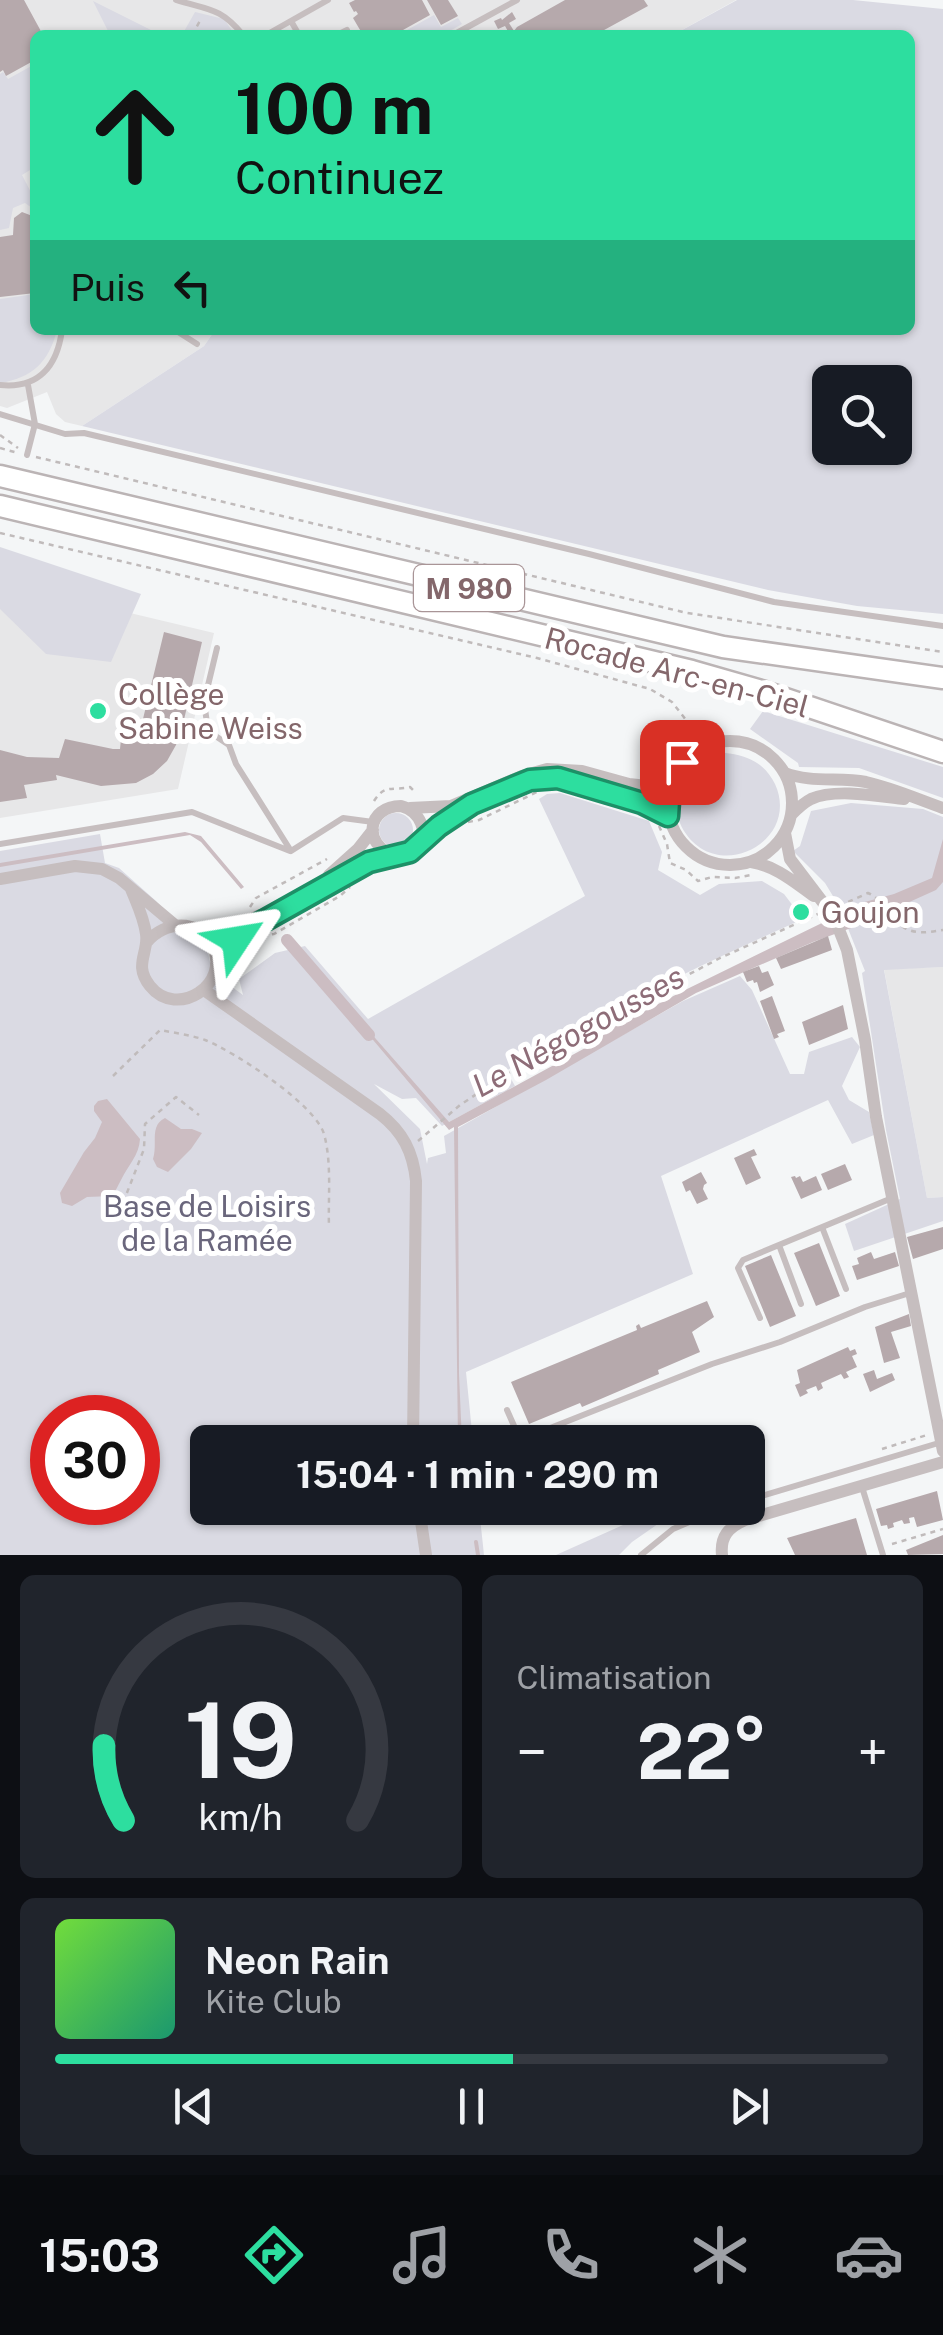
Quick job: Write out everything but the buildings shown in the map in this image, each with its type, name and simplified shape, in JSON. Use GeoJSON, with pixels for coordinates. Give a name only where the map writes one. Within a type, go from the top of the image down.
{"type":"FeatureCollection","features":[{"type":"Feature","properties":{"kind":"highway","name":"Rocade Arc-en-Ciel"},"geometry":{"type":"LineString","coordinates":[[0,476],[723,647],[943,678]]}},
{"type":"Feature","properties":{"kind":"highway","name":"Rocade Arc-en-Ciel"},"geometry":{"type":"LineString","coordinates":[[0,506],[692,671],[943,752]]}},
{"type":"Feature","properties":{"kind":"street"},"geometry":{"type":"LineString","coordinates":[[662,817],[672,779],[682,762],[696,750],[729,740],[762,749],[785,774],[790,787],[791,815],[785,833],[753,868]]}},
{"type":"Feature","properties":{"kind":"street"},"geometry":{"type":"LineString","coordinates":[[216,964],[236,940],[333,872],[358,849],[369,824],[384,809],[451,806],[547,769],[582,770],[647,786],[672,779]]}},
{"type":"Feature","properties":{"kind":"street"},"geometry":{"type":"LineString","coordinates":[[785,774],[804,779],[864,782],[943,808]]}},
{"type":"Feature","properties":{"kind":"street"},"geometry":{"type":"LineString","coordinates":[[200,931],[212,946],[215,974],[194,997],[170,999],[159,994],[150,987],[141,965],[147,942],[159,930],[184,925],[200,931],[222,930],[267,915],[369,862],[410,852],[472,804],[518,784],[545,778],[558,778],[642,803],[662,817],[692,854],[721,865],[753,868],[765,864],[825,909]]}},
{"type":"Feature","properties":{"kind":"street"},"geometry":{"type":"LineString","coordinates":[[791,815],[802,804],[822,796],[854,794],[926,802]]}},
{"type":"Feature","properties":{"kind":"street"},"geometry":{"type":"LineString","coordinates":[[410,808],[422,822],[420,841]]}},
{"type":"Feature","properties":{"kind":"street"},"geometry":{"type":"LineString","coordinates":[[369,824],[378,847],[394,855]]}},
{"type":"Feature","properties":{"kind":"street"},"geometry":{"type":"LineString","coordinates":[[785,833],[790,859],[842,934],[942,1445]]}},
{"type":"Feature","properties":{"kind":"street"},"geometry":{"type":"LineString","coordinates":[[0,879],[88,866],[112,873],[174,925]]}},
{"type":"Feature","properties":{"kind":"street"},"geometry":{"type":"LineString","coordinates":[[131,889],[147,942]]}},
{"type":"Feature","properties":{"kind":"street"},"geometry":{"type":"LineString","coordinates":[[204,990],[380,1114],[408,1146],[416,1181],[413,1425]]}},
{"type":"Feature","properties":{"kind":"street"},"geometry":{"type":"LineString","coordinates":[[722,1555],[724,1537],[735,1524],[943,1462]]}},
{"type":"Feature","properties":{"kind":"street"},"geometry":{"type":"LineString","coordinates":[[422,1525],[426,1555]]}},
{"type":"Feature","properties":{"kind":"lane"},"geometry":{"type":"LineString","coordinates":[[176,0],[216,10],[239,30]]}},
{"type":"Feature","properties":{"kind":"lane"},"geometry":{"type":"LineString","coordinates":[[275,30],[328,0]]}},
{"type":"Feature","properties":{"kind":"lane"},"geometry":{"type":"LineString","coordinates":[[462,30],[517,0]]}},
{"type":"Feature","properties":{"kind":"lane"},"geometry":{"type":"LineString","coordinates":[[291,21],[296,30]]}},
{"type":"Feature","properties":{"kind":"lane"},"geometry":{"type":"LineString","coordinates":[[0,386],[28,384],[41,375],[61,343],[62,335]]}},
{"type":"Feature","properties":{"kind":"lane"},"geometry":{"type":"LineString","coordinates":[[183,335],[197,344]]}},
{"type":"Feature","properties":{"kind":"lane"},"geometry":{"type":"LineString","coordinates":[[27,455],[36,424],[28,384]]}},
{"type":"Feature","properties":{"kind":"lane"},"geometry":{"type":"LineString","coordinates":[[0,414],[64,434],[84,433],[207,462],[774,602],[943,626]]}},
{"type":"Feature","properties":{"kind":"lane"},"geometry":{"type":"LineString","coordinates":[[216,648],[204,702],[207,723],[214,735],[229,745],[236,764],[291,852]]}},
{"type":"Feature","properties":{"kind":"lane"},"geometry":{"type":"LineString","coordinates":[[0,844],[192,812],[291,852]]}},
{"type":"Feature","properties":{"kind":"lane"},"geometry":{"type":"LineString","coordinates":[[291,852],[344,818],[369,824]]}},
{"type":"Feature","properties":{"kind":"lane"},"geometry":{"type":"LineString","coordinates":[[760,1318],[738,1268],[743,1260],[892,1198]]}},
{"type":"Feature","properties":{"kind":"lane"},"geometry":{"type":"LineString","coordinates":[[822,1227],[846,1289]]}},
{"type":"Feature","properties":{"kind":"lane"},"geometry":{"type":"LineString","coordinates":[[779,1245],[802,1304]]}},
{"type":"Feature","properties":{"kind":"lane"},"geometry":{"type":"LineString","coordinates":[[506,1410],[515,1428],[523,1436],[530,1436],[712,1364],[911,1293]]}},
{"type":"Feature","properties":{"kind":"lane"},"geometry":{"type":"LineString","coordinates":[[765,1495],[942,1445]]}},
{"type":"Feature","properties":{"kind":"lane"},"geometry":{"type":"LineString","coordinates":[[862,1486],[883,1555]]}},
{"type":"Feature","properties":{"kind":"lane"},"geometry":{"type":"LineString","coordinates":[[641,1555],[682,1525]]}},
{"type":"Feature","properties":{"kind":"path"},"geometry":{"type":"LineString","coordinates":[[195,30],[207,8]]}},
{"type":"Feature","properties":{"kind":"path"},"geometry":{"type":"LineString","coordinates":[[0,435],[27,455]]}},
{"type":"Feature","properties":{"kind":"path"},"geometry":{"type":"LineString","coordinates":[[0,448],[687,613],[943,652]]}},
{"type":"Feature","properties":{"kind":"path"},"geometry":{"type":"LineString","coordinates":[[0,533],[538,658],[650,689],[672,702],[690,725],[696,750]]}},
{"type":"Feature","properties":{"kind":"path"},"geometry":{"type":"LineString","coordinates":[[369,824],[365,811],[381,790],[410,787]]}},
{"type":"Feature","properties":{"kind":"path"},"geometry":{"type":"LineString","coordinates":[[463,822],[479,820],[545,787]]}},
{"type":"Feature","properties":{"kind":"path"},"geometry":{"type":"LineString","coordinates":[[662,817],[670,863],[698,881],[735,878],[753,868]]}},
{"type":"Feature","properties":{"kind":"path"},"geometry":{"type":"LineString","coordinates":[[248,910],[256,898],[318,862],[335,857]]}},
{"type":"Feature","properties":{"kind":"path"},"geometry":{"type":"LineString","coordinates":[[257,937],[274,934],[340,896],[356,879]]}},
{"type":"Feature","properties":{"kind":"path"},"geometry":{"type":"LineString","coordinates":[[418,1142],[460,1105],[566,1039],[720,958],[825,909],[868,893],[880,898],[902,928],[918,932],[943,930]]}},
{"type":"Feature","properties":{"kind":"path"},"geometry":{"type":"LineString","coordinates":[[113,1076],[160,1030],[206,1040],[266,1076],[308,1110],[324,1132],[328,1226]]}},
{"type":"Feature","properties":{"kind":"path"},"geometry":{"type":"LineString","coordinates":[[116,1220],[144,1148],[145,1124],[176,1097],[200,1115]]}},
{"type":"Feature","properties":{"kind":"path"},"geometry":{"type":"LineString","coordinates":[[885,1546],[943,1528]]}},
{"type":"Feature","properties":{"kind":"shaded area"},"geometry":{"type":"Polygon","coordinates":[[[0,0],[736,0],[682,30],[30,30],[30,335],[212,335],[204,346],[82,426],[65,422],[56,414],[47,392],[7,408],[0,406],[0,0]]]}},
{"type":"Feature","properties":{"kind":"shaded area","name":"Collège Sabine Weiss"},"geometry":{"type":"Polygon","coordinates":[[[0,582],[214,633],[178,789],[0,818],[0,582]]]}},
{"type":"Feature","properties":{"kind":"shaded area"},"geometry":{"type":"Polygon","coordinates":[[[185,832],[201,836],[244,887],[241,889],[201,842],[190,835],[0,867],[0,863],[185,832]]]}},
{"type":"Feature","properties":{"kind":"shaded area"},"geometry":{"type":"Polygon","coordinates":[[[943,839],[943,882],[936,890],[696,993],[458,1127],[461,1425],[458,1425],[454,1127],[449,1130],[304,958],[285,941],[288,939],[449,1122],[683,991],[852,912],[861,903],[932,878],[943,839]]]}},
{"type":"Feature","properties":{"kind":"shaded area"},"geometry":{"type":"Polygon","coordinates":[[[943,967],[943,1197],[927,1198],[884,969],[943,967]]]}},
{"type":"Feature","properties":{"kind":"shaded area"},"geometry":{"type":"Polygon","coordinates":[[[107,1099],[140,1139],[138,1150],[112,1196],[87,1197],[72,1206],[62,1203],[60,1193],[102,1122],[94,1106],[107,1099]]]}},
{"type":"Feature","properties":{"kind":"shaded area"},"geometry":{"type":"Polygon","coordinates":[[[165,1118],[181,1129],[202,1133],[168,1172],[157,1167],[153,1159],[155,1130],[165,1118]]]}},
{"type":"Feature","properties":{"kind":"green space"},"geometry":{"type":"Polygon","coordinates":[[[737,0],[853,0],[943,9],[943,614],[857,606],[768,590],[82,426],[204,346],[212,335],[915,335],[915,30],[682,30],[737,0]]]}},
{"type":"Feature","properties":{"kind":"green space"},"geometry":{"type":"Polygon","coordinates":[[[93,1],[151,30],[108,30],[93,1]]]}},
{"type":"Feature","properties":{"kind":"green space"},"geometry":{"type":"Polygon","coordinates":[[[195,12],[224,19],[232,30],[185,30],[195,12]]]}},
{"type":"Feature","properties":{"kind":"green space"},"geometry":{"type":"Polygon","coordinates":[[[434,15],[441,27],[458,18],[462,24],[452,30],[407,30],[434,15]]]}},
{"type":"Feature","properties":{"kind":"green space"},"geometry":{"type":"Polygon","coordinates":[[[30,67],[30,170],[22,175],[30,190],[30,206],[25,203],[13,208],[9,228],[0,230],[0,74],[3,72],[8,79],[30,67]]]}},
{"type":"Feature","properties":{"kind":"green space"},"geometry":{"type":"Polygon","coordinates":[[[30,295],[30,335],[56,335],[38,367],[0,383],[0,299],[30,295]]]}},
{"type":"Feature","properties":{"kind":"green space"},"geometry":{"type":"Polygon","coordinates":[[[0,547],[141,594],[111,662],[46,654],[0,609],[0,547]]]}},
{"type":"Feature","properties":{"kind":"green space"},"geometry":{"type":"Polygon","coordinates":[[[763,711],[943,767],[943,798],[859,768],[799,767],[750,729],[763,711]]]}},
{"type":"Feature","properties":{"kind":"green space"},"geometry":{"type":"Polygon","coordinates":[[[725,753],[761,765],[775,784],[780,805],[777,823],[767,838],[735,855],[716,854],[699,847],[684,831],[676,809],[682,791],[708,757],[725,753]]]}},
{"type":"Feature","properties":{"kind":"green space","name":"Base de Loisirs de la Ramée"},"geometry":{"type":"Polygon","coordinates":[[[560,793],[649,821],[662,852],[658,870],[700,895],[719,884],[762,881],[784,894],[803,919],[566,1036],[490,1081],[510,1077],[515,1086],[442,1126],[416,1098],[402,1099],[374,1084],[420,1129],[427,1164],[428,1158],[446,1153],[444,1136],[683,1001],[740,976],[752,990],[790,1074],[804,1074],[809,1052],[852,1037],[860,1047],[842,1086],[849,1100],[869,1112],[874,1135],[852,1144],[828,1100],[661,1176],[693,1274],[466,1372],[471,1425],[190,1425],[190,1525],[481,1525],[484,1555],[0,1555],[0,851],[100,834],[105,863],[119,868],[182,930],[201,940],[210,962],[243,995],[239,979],[275,953],[305,946],[368,1019],[585,896],[539,799],[560,793]]]}},
{"type":"Feature","properties":{"kind":"green space"},"geometry":{"type":"Polygon","coordinates":[[[851,803],[923,809],[943,817],[943,967],[884,970],[927,1198],[943,1197],[943,1221],[854,1251],[845,1224],[900,1199],[886,1130],[862,973],[865,971],[839,906],[825,883],[793,851],[800,846],[811,811],[851,803]]]}},
{"type":"Feature","properties":{"kind":"green space"},"geometry":{"type":"Polygon","coordinates":[[[396,813],[408,818],[413,830],[408,842],[396,847],[384,842],[379,830],[384,818],[396,813]]]}},
{"type":"Feature","properties":{"kind":"green space"},"geometry":{"type":"Polygon","coordinates":[[[623,1525],[656,1525],[619,1555],[556,1555],[623,1525]]]}},
{"type":"Feature","properties":{"kind":"waterway"},"geometry":{"type":"LineString","coordinates":[[287,940],[369,1035]]}},
{"type":"Feature","properties":{"kind":"waterway","name":"Le Négogousses"},"geometry":{"type":"LineString","coordinates":[[476,1542],[478,1555]]}},
{"type":"Feature","properties":{"kind":"place","name":"Collège Sabine Weiss"},"geometry":{"type":"Point","coordinates":[98,711]}},
{"type":"Feature","properties":{"kind":"place","name":"Goujon"},"geometry":{"type":"Point","coordinates":[801,912]}},
{"type":"Feature","properties":{"kind":"route"},"geometry":{"type":"LineString","coordinates":[[236,940],[337,878],[377,858],[410,852],[472,804],[530,780],[558,778],[642,803],[668,816],[670,786],[682,762]]}}]}
